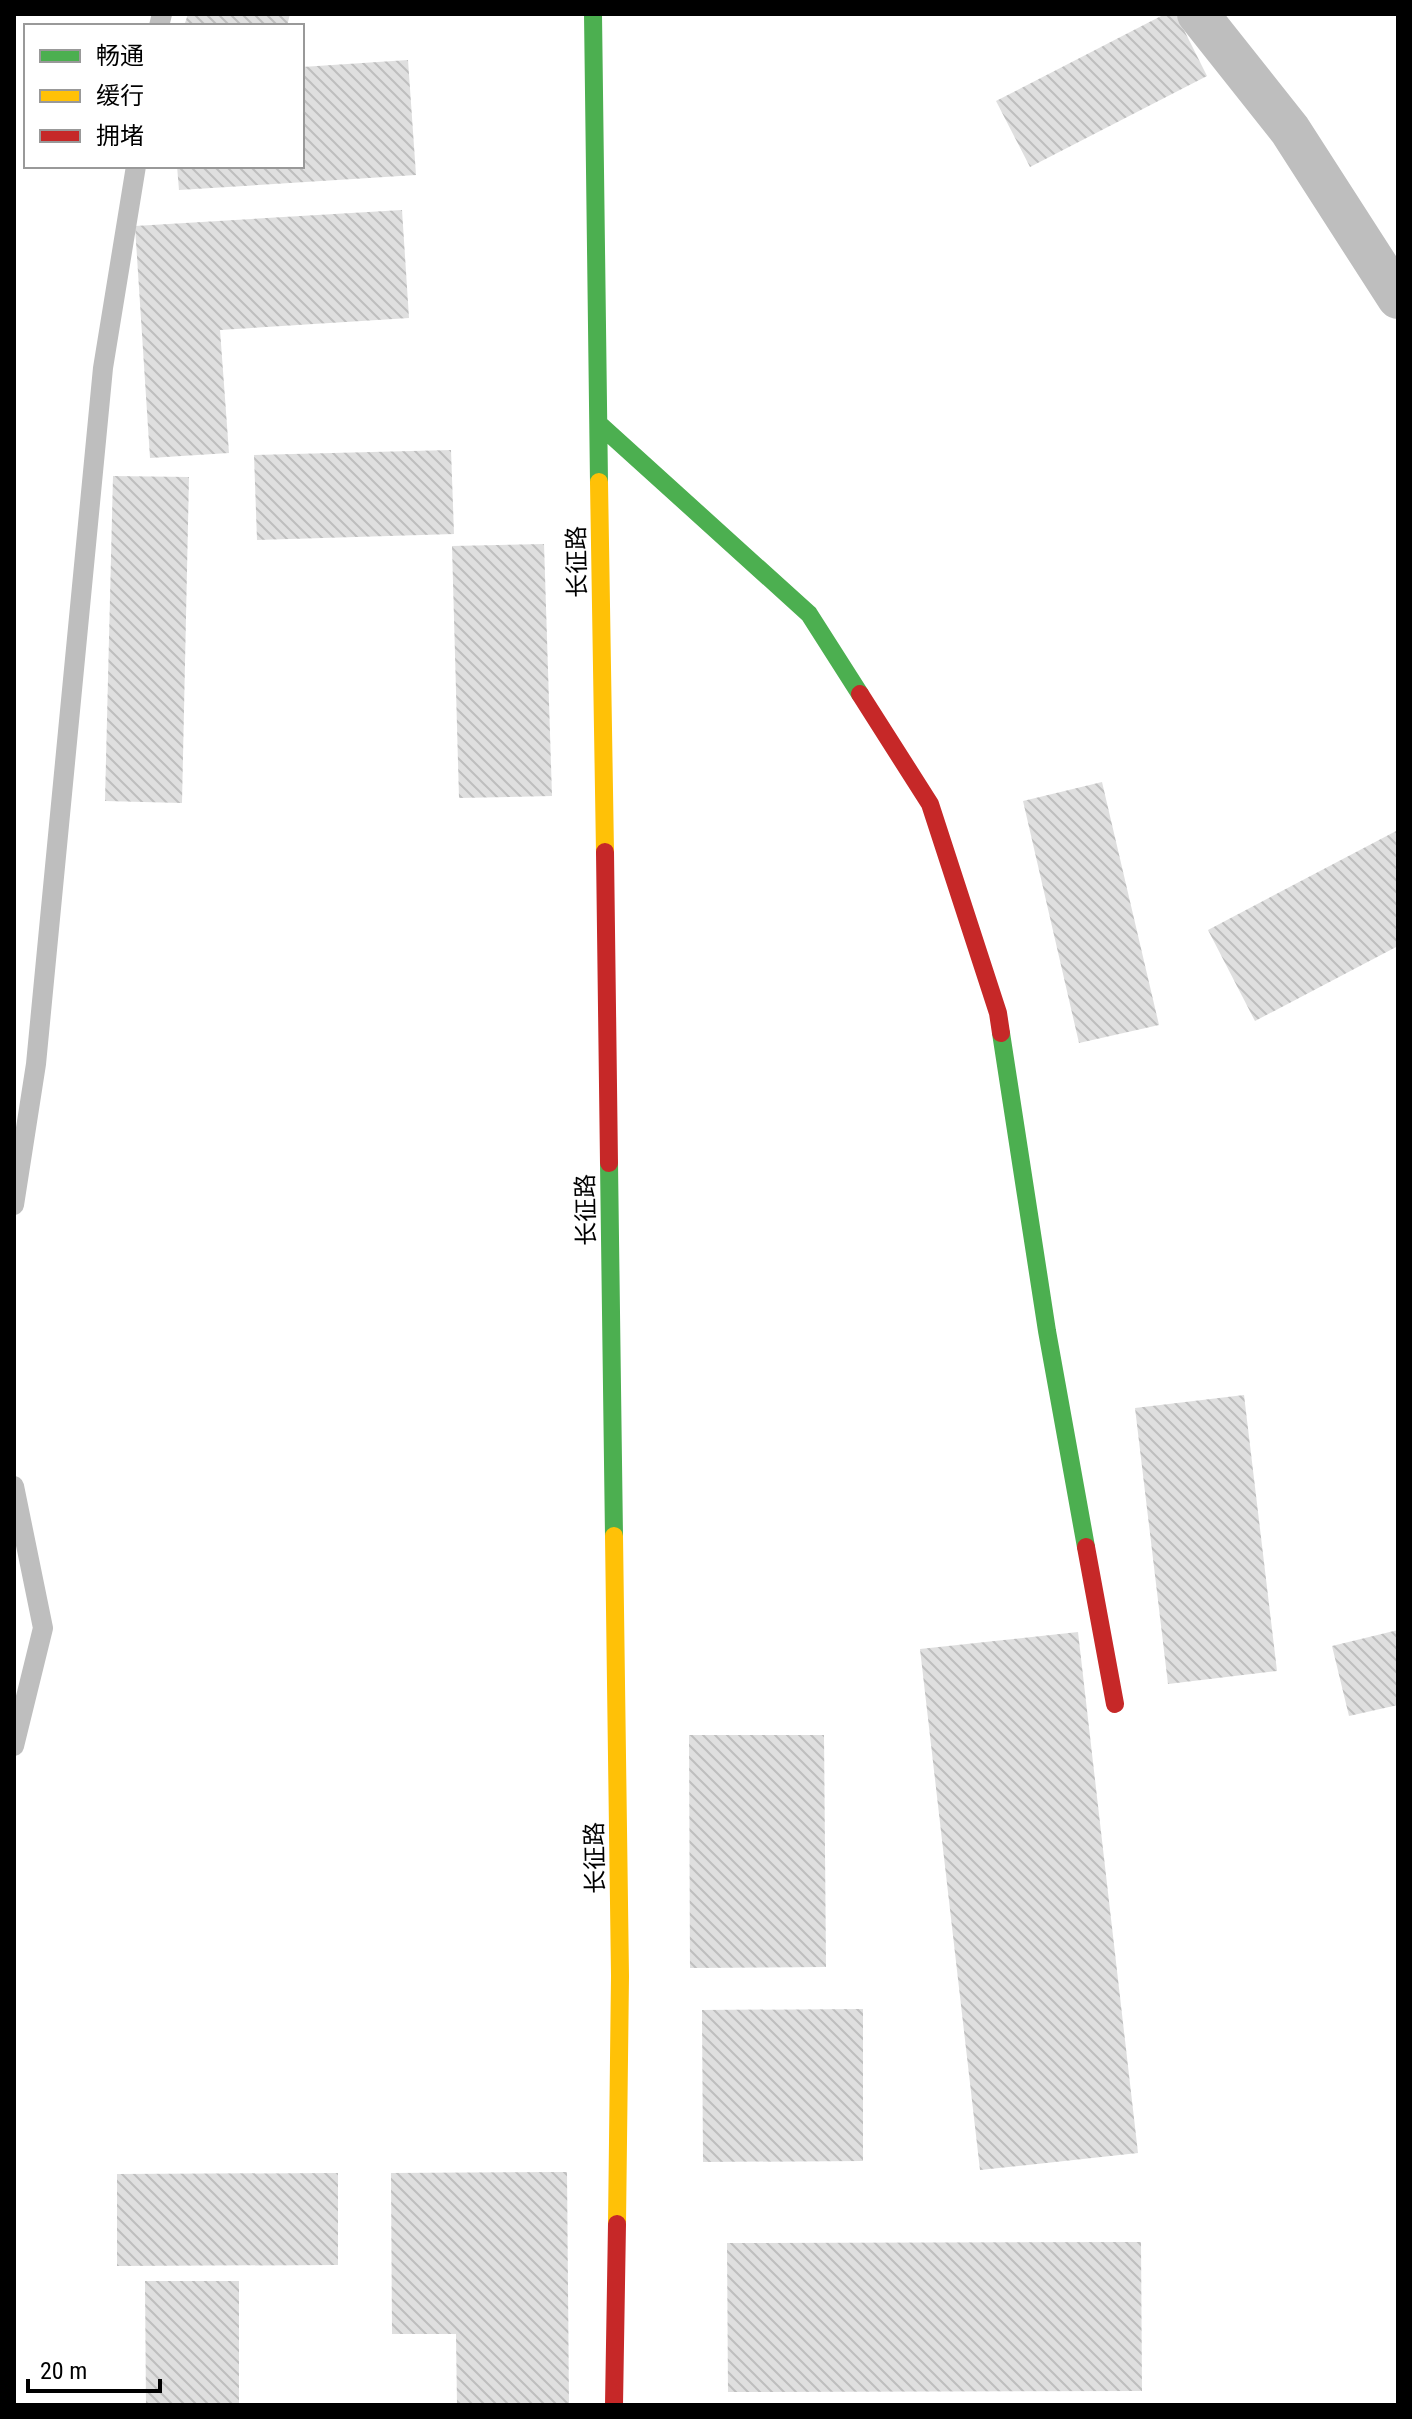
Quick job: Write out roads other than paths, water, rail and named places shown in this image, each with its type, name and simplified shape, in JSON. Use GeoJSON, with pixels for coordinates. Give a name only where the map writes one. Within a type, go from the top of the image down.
{"type":"FeatureCollection","features":[{"type":"Feature","properties":{"kind":"main road","name":"长征路"},"geometry":{"type":"LineString","coordinates":[[593,14],[620,1976],[614,2405]]}},
{"type":"Feature","properties":{"kind":"main road"},"geometry":{"type":"LineString","coordinates":[[599,424],[809,614],[930,804],[998,1013],[1047,1331],[1115,1704]]}},
{"type":"Feature","properties":{"kind":"street"},"geometry":{"type":"LineString","coordinates":[[1198,14],[1290,130],[1398,298]]}},
{"type":"Feature","properties":{"kind":"lane"},"geometry":{"type":"LineString","coordinates":[[14,1205],[36,1064],[103,368],[136,168]]}},
{"type":"Feature","properties":{"kind":"lane"},"geometry":{"type":"LineString","coordinates":[[14,1486],[43,1628],[14,1746]]}}]}
